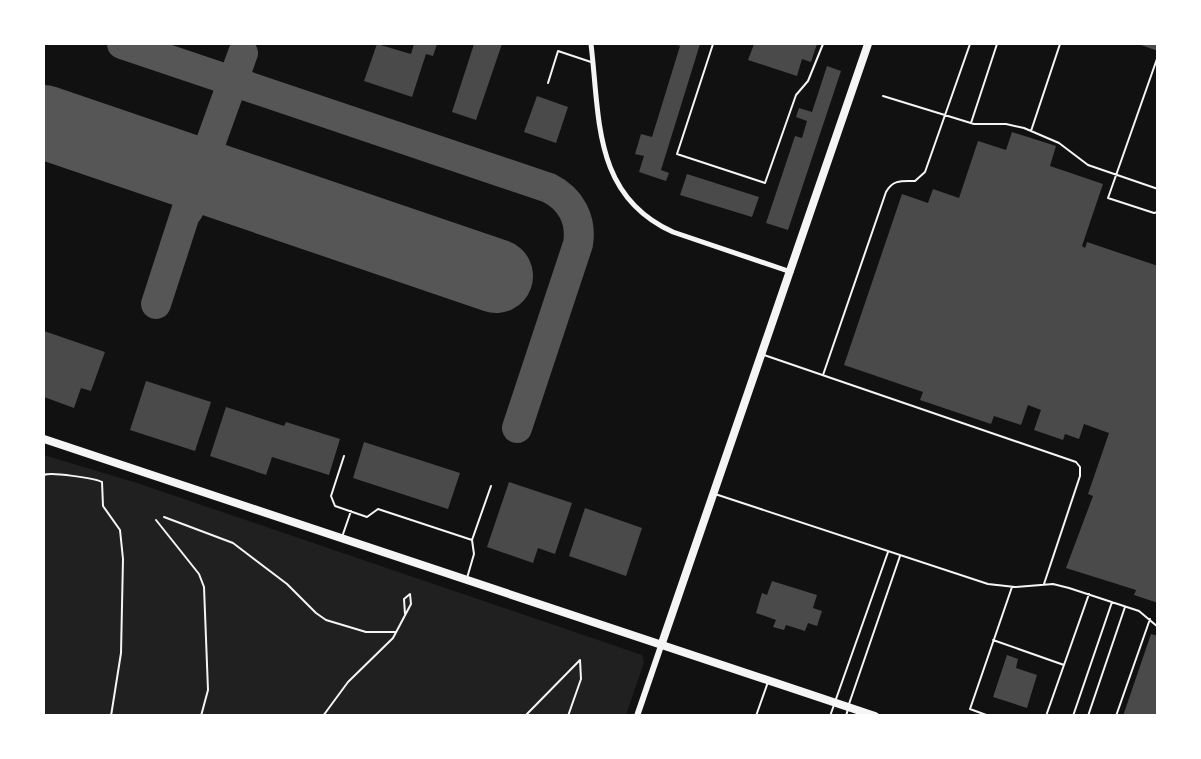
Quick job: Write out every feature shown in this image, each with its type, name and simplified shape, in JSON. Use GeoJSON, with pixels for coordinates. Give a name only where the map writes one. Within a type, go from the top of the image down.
{"type":"FeatureCollection","features":[{"type":"Feature","properties":{"kind":"main road"},"geometry":{"type":"LineString","coordinates":[[662,643],[868,44]]}},
{"type":"Feature","properties":{"kind":"main road"},"geometry":{"type":"LineString","coordinates":[[44,439],[662,643],[835,702],[847,711],[876,716]]}},
{"type":"Feature","properties":{"kind":"street"},"geometry":{"type":"LineString","coordinates":[[591,44],[602,140],[609,166],[619,189],[635,209],[655,224],[673,232],[790,272]]}},
{"type":"Feature","properties":{"kind":"street"},"geometry":{"type":"LineString","coordinates":[[637,716],[662,643]]}},
{"type":"Feature","properties":{"kind":"lane"},"geometry":{"type":"LineString","coordinates":[[713,44],[677,154],[765,183],[796,95],[808,81],[823,44]]}},
{"type":"Feature","properties":{"kind":"lane"},"geometry":{"type":"LineString","coordinates":[[824,375],[886,192],[898,181],[915,181],[922,177],[946,116],[970,44]]}},
{"type":"Feature","properties":{"kind":"lane"},"geometry":{"type":"LineString","coordinates":[[971,123],[997,44]]}},
{"type":"Feature","properties":{"kind":"lane"},"geometry":{"type":"LineString","coordinates":[[1031,131],[1060,44]]}},
{"type":"Feature","properties":{"kind":"lane"},"geometry":{"type":"LineString","coordinates":[[548,83],[558,51],[593,63]]}},
{"type":"Feature","properties":{"kind":"lane"},"geometry":{"type":"LineString","coordinates":[[1158,56],[1108,198],[1154,213],[1158,212]]}},
{"type":"Feature","properties":{"kind":"lane"},"geometry":{"type":"LineString","coordinates":[[883,96],[971,123],[1015,125],[1059,143],[1088,165],[1158,189]]}},
{"type":"Feature","properties":{"kind":"lane"},"geometry":{"type":"LineString","coordinates":[[762,354],[1076,462],[1080,467],[1080,476],[1044,584]]}},
{"type":"Feature","properties":{"kind":"lane"},"geometry":{"type":"LineString","coordinates":[[344,456],[331,496],[335,506],[367,517],[378,509],[472,540]]}},
{"type":"Feature","properties":{"kind":"lane"},"geometry":{"type":"LineString","coordinates":[[466,578],[474,554],[472,540],[491,486]]}},
{"type":"Feature","properties":{"kind":"lane"},"geometry":{"type":"LineString","coordinates":[[714,493],[982,583],[1012,587],[1053,584],[1089,594],[1126,607],[1150,619],[1158,627]]}},
{"type":"Feature","properties":{"kind":"lane"},"geometry":{"type":"LineString","coordinates":[[342,537],[351,511]]}},
{"type":"Feature","properties":{"kind":"lane"},"geometry":{"type":"LineString","coordinates":[[830,716],[888,552]]}},
{"type":"Feature","properties":{"kind":"lane"},"geometry":{"type":"LineString","coordinates":[[847,711],[900,556]]}},
{"type":"Feature","properties":{"kind":"lane"},"geometry":{"type":"LineString","coordinates":[[989,716],[970,709],[1012,587]]}},
{"type":"Feature","properties":{"kind":"lane"},"geometry":{"type":"LineString","coordinates":[[1046,716],[1089,594]]}},
{"type":"Feature","properties":{"kind":"lane"},"geometry":{"type":"LineString","coordinates":[[1073,716],[1112,602]]}},
{"type":"Feature","properties":{"kind":"lane"},"geometry":{"type":"LineString","coordinates":[[1089,716],[1126,607]]}},
{"type":"Feature","properties":{"kind":"lane"},"geometry":{"type":"LineString","coordinates":[[1116,716],[1150,619]]}},
{"type":"Feature","properties":{"kind":"lane"},"geometry":{"type":"LineString","coordinates":[[993,640],[1064,665]]}},
{"type":"Feature","properties":{"kind":"lane"},"geometry":{"type":"LineString","coordinates":[[756,716],[768,680]]}},
{"type":"Feature","properties":{"kind":"path"},"geometry":{"type":"LineString","coordinates":[[44,475],[59,473],[69,477],[102,482],[104,506],[120,530],[123,575],[121,653],[111,716]]}},
{"type":"Feature","properties":{"kind":"path"},"geometry":{"type":"LineString","coordinates":[[164,517],[232,543],[281,580],[327,620],[366,632],[395,632]]}},
{"type":"Feature","properties":{"kind":"path"},"geometry":{"type":"LineString","coordinates":[[156,520],[199,574],[204,587],[208,690],[201,716]]}},
{"type":"Feature","properties":{"kind":"path"},"geometry":{"type":"LineString","coordinates":[[323,716],[348,682],[393,638],[395,632],[405,614],[412,599],[410,594],[404,599],[405,614]]}},
{"type":"Feature","properties":{"kind":"path"},"geometry":{"type":"LineString","coordinates":[[525,716],[580,660],[582,673],[580,685],[568,716]]}},
{"type":"Feature","properties":{"kind":"shaded area"},"geometry":{"type":"Polygon","coordinates":[[[44,455],[137,483],[642,655],[644,662],[626,715],[44,715],[44,455]]]}},
{"type":"Feature","properties":{"kind":"building"},"geometry":{"type":"Polygon","coordinates":[[[377,44],[411,54],[414,44],[437,44],[433,56],[426,54],[412,97],[364,81],[377,44]]]}},
{"type":"Feature","properties":{"kind":"building"},"geometry":{"type":"Polygon","coordinates":[[[474,44],[502,44],[476,120],[452,112],[474,44]]]}},
{"type":"Feature","properties":{"kind":"building"},"geometry":{"type":"Polygon","coordinates":[[[673,44],[700,44],[661,170],[669,173],[666,181],[639,172],[644,156],[635,154],[641,134],[652,137],[680,46],[673,44]]]}},
{"type":"Feature","properties":{"kind":"building"},"geometry":{"type":"Polygon","coordinates":[[[754,44],[817,44],[811,62],[802,59],[797,76],[748,60],[754,44]]]}},
{"type":"Feature","properties":{"kind":"building"},"geometry":{"type":"Polygon","coordinates":[[[1138,44],[1158,44],[1158,51],[1138,44]]]}},
{"type":"Feature","properties":{"kind":"building"},"geometry":{"type":"Polygon","coordinates":[[[827,66],[841,71],[788,230],[766,223],[795,136],[802,138],[807,121],[796,117],[799,108],[812,112],[827,66]]]}},
{"type":"Feature","properties":{"kind":"building"},"geometry":{"type":"Polygon","coordinates":[[[537,96],[568,107],[556,143],[524,132],[537,96]]]}},
{"type":"Feature","properties":{"kind":"building"},"geometry":{"type":"Polygon","coordinates":[[[1012,132],[1056,146],[1050,166],[1103,184],[1082,246],[1085,248],[1087,242],[1158,266],[1158,603],[1134,595],[1136,590],[1066,568],[1093,496],[1088,494],[1109,433],[1084,424],[1079,439],[1065,434],[1063,440],[1034,430],[1041,410],[1028,405],[1021,425],[994,416],[991,424],[920,400],[923,392],[844,365],[902,194],[928,203],[933,189],[959,198],[978,141],[1006,150],[1012,132]]]}},
{"type":"Feature","properties":{"kind":"building"},"geometry":{"type":"Polygon","coordinates":[[[687,174],[759,197],[752,217],[680,195],[687,174]]]}},
{"type":"Feature","properties":{"kind":"building"},"geometry":{"type":"Polygon","coordinates":[[[44,331],[105,352],[91,391],[81,388],[74,408],[44,397],[44,331]]]}},
{"type":"Feature","properties":{"kind":"building"},"geometry":{"type":"Polygon","coordinates":[[[146,381],[211,402],[195,451],[130,430],[146,381]]]}},
{"type":"Feature","properties":{"kind":"building"},"geometry":{"type":"Polygon","coordinates":[[[226,407],[284,426],[286,422],[340,439],[329,475],[272,457],[266,475],[210,456],[226,407]]]}},
{"type":"Feature","properties":{"kind":"building"},"geometry":{"type":"Polygon","coordinates":[[[364,442],[460,473],[448,509],[353,478],[364,442]]]}},
{"type":"Feature","properties":{"kind":"building"},"geometry":{"type":"Polygon","coordinates":[[[509,482],[572,503],[555,554],[538,548],[533,563],[487,547],[509,482]]]}},
{"type":"Feature","properties":{"kind":"building"},"geometry":{"type":"Polygon","coordinates":[[[585,508],[642,528],[626,576],[569,556],[585,508]]]}},
{"type":"Feature","properties":{"kind":"building"},"geometry":{"type":"Polygon","coordinates":[[[772,581],[817,595],[813,608],[822,611],[817,626],[808,623],[805,631],[786,625],[784,630],[773,627],[776,620],[756,613],[762,593],[767,595],[772,581]]]}},
{"type":"Feature","properties":{"kind":"building"},"geometry":{"type":"Polygon","coordinates":[[[1151,634],[1158,636],[1158,716],[1123,716],[1151,634]]]}},
{"type":"Feature","properties":{"kind":"building"},"geometry":{"type":"Polygon","coordinates":[[[1007,655],[1018,659],[1016,668],[1037,675],[1027,708],[993,697],[1007,655]]]}},
{"type":"Feature","properties":{"kind":"taxiway"},"geometry":{"type":"LineString","coordinates":[[122,44],[549,188],[563,198],[569,204],[576,219],[578,244],[517,428]]}},
{"type":"Feature","properties":{"kind":"taxiway"},"geometry":{"type":"LineString","coordinates":[[162,162],[192,161],[209,147],[243,53]]}},
{"type":"Feature","properties":{"kind":"taxiway"},"geometry":{"type":"LineString","coordinates":[[156,304],[190,199],[181,176],[162,162]]}},
{"type":"Feature","properties":{"kind":"taxiway"},"geometry":{"type":"LineString","coordinates":[[188,211],[192,204],[209,190],[239,188]]}},
{"type":"Feature","properties":{"kind":"runway"},"geometry":{"type":"LineString","coordinates":[[44,122],[496,276]]}}]}
